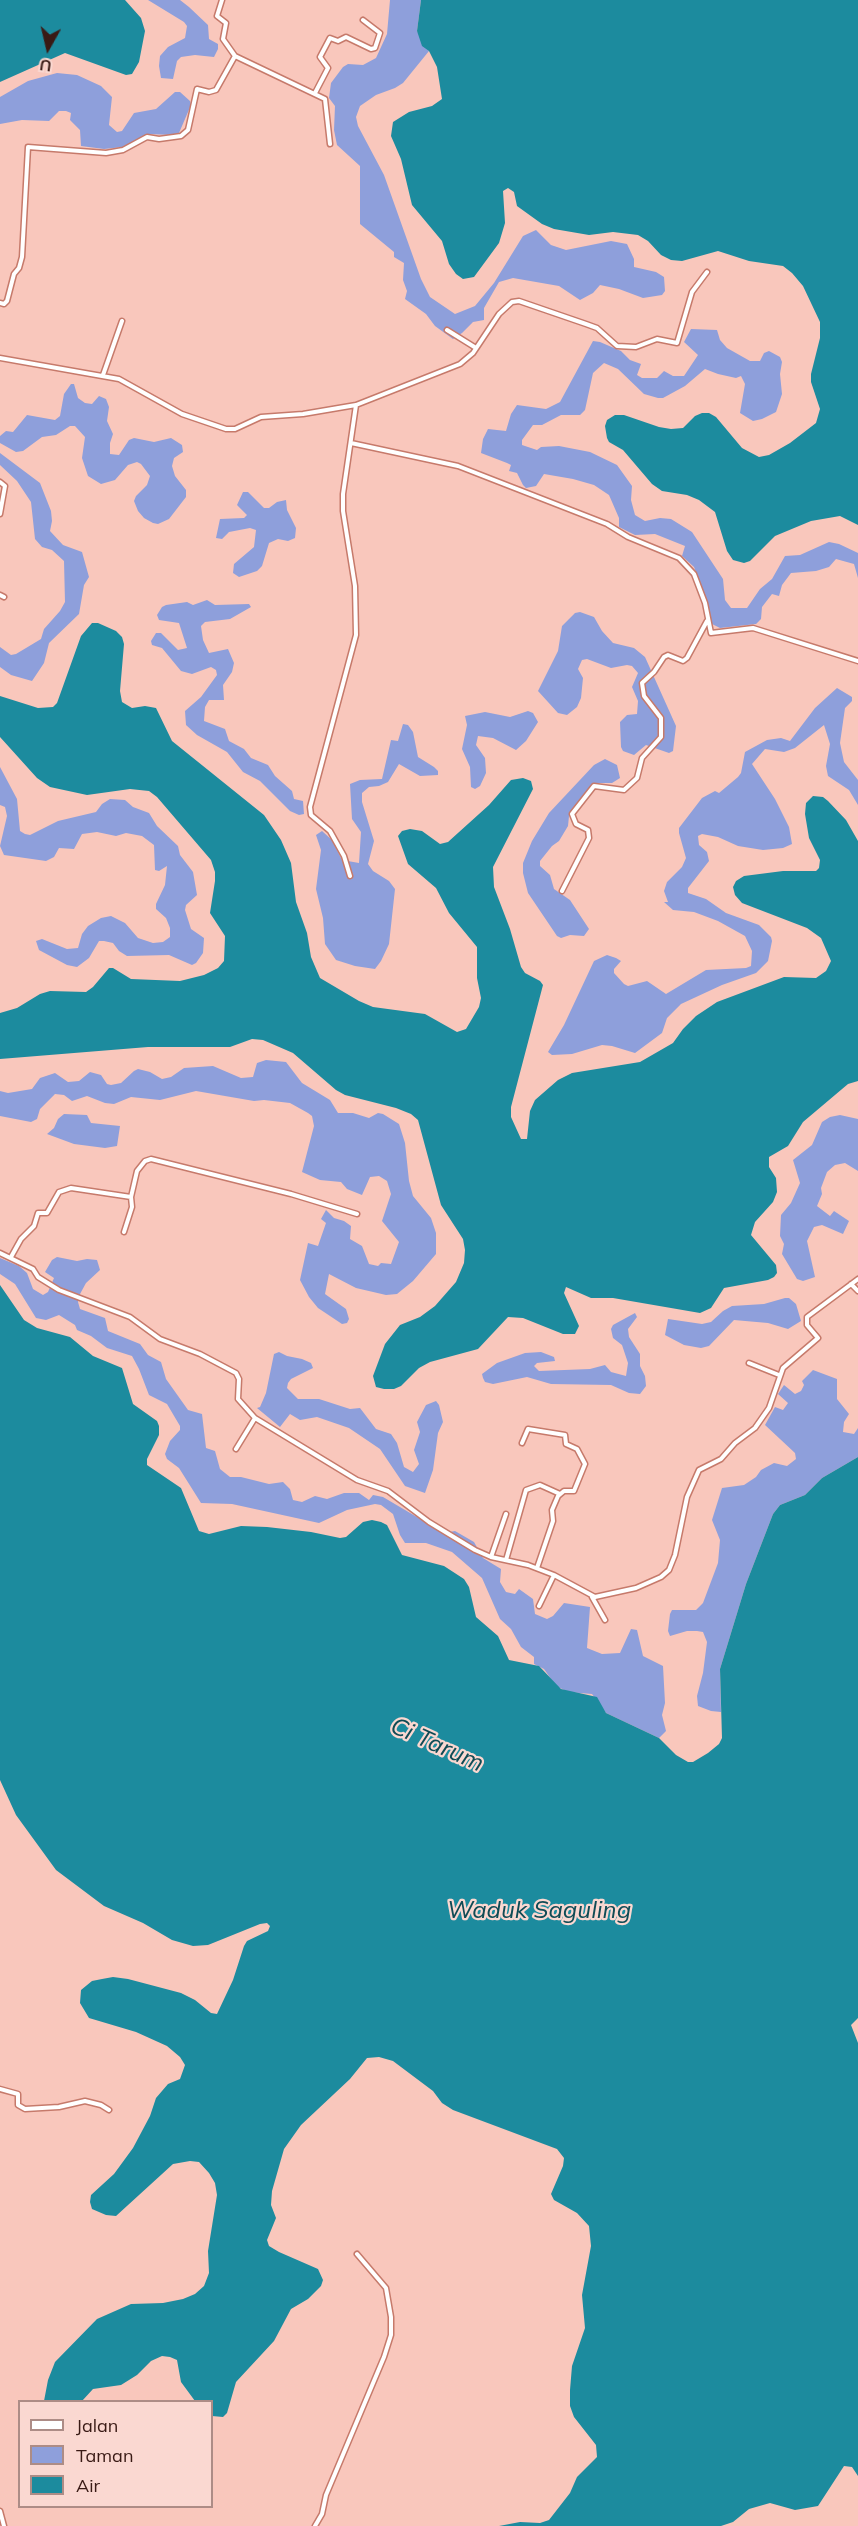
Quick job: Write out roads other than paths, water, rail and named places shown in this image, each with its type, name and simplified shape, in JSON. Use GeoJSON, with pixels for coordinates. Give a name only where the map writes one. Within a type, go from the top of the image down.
{"type":"FeatureCollection","features":[{"type":"Feature","properties":{"kind":"street"},"geometry":{"type":"LineString","coordinates":[[222,0],[217,16],[226,23],[224,39],[235,56],[315,93],[326,102],[330,144]]}},
{"type":"Feature","properties":{"kind":"street"},"geometry":{"type":"LineString","coordinates":[[315,93],[328,68],[320,57],[330,38],[338,41],[346,37],[371,49],[375,48],[380,33],[363,20]]}},
{"type":"Feature","properties":{"kind":"street"},"geometry":{"type":"LineString","coordinates":[[0,303],[4,304],[7,301],[14,274],[21,263],[28,147],[106,153],[123,150],[147,136],[159,139],[181,136],[188,130],[197,89],[209,92],[216,90],[235,56]]}},
{"type":"Feature","properties":{"kind":"street"},"geometry":{"type":"LineString","coordinates":[[0,358],[119,379],[182,414],[226,429],[235,429],[261,417],[303,414],[356,405],[460,364],[476,348],[505,308],[519,301],[597,328],[617,346],[636,347],[657,339],[677,343],[692,292],[707,272]]}},
{"type":"Feature","properties":{"kind":"street"},"geometry":{"type":"LineString","coordinates":[[104,375],[122,321]]}},
{"type":"Feature","properties":{"kind":"street"},"geometry":{"type":"LineString","coordinates":[[447,330],[476,348]]}},
{"type":"Feature","properties":{"kind":"street"},"geometry":{"type":"LineString","coordinates":[[351,876],[344,856],[330,831],[311,815],[310,807],[356,635],[356,586],[344,512],[345,479],[356,405]]}},
{"type":"Feature","properties":{"kind":"street"},"geometry":{"type":"LineString","coordinates":[[351,443],[458,466],[607,524],[628,537],[679,558],[694,574],[705,603],[709,631],[713,633],[753,628],[858,661]]}},
{"type":"Feature","properties":{"kind":"street"},"geometry":{"type":"LineString","coordinates":[[0,482],[5,486],[0,514]]}},
{"type":"Feature","properties":{"kind":"street"},"geometry":{"type":"LineString","coordinates":[[562,891],[589,838],[588,830],[576,824],[572,814],[594,786],[624,790],[637,778],[642,758],[661,737],[661,717],[644,696],[642,683],[654,672],[664,657],[668,656],[683,661],[687,658],[707,620]]}},
{"type":"Feature","properties":{"kind":"street"},"geometry":{"type":"LineString","coordinates":[[124,1232],[132,1207],[131,1197],[137,1171],[145,1161],[151,1159],[291,1194],[357,1214]]}},
{"type":"Feature","properties":{"kind":"street"},"geometry":{"type":"LineString","coordinates":[[11,1257],[21,1239],[34,1226],[38,1213],[47,1213],[61,1191],[72,1188],[131,1197]]}},
{"type":"Feature","properties":{"kind":"street"},"geometry":{"type":"LineString","coordinates":[[0,1252],[33,1269],[38,1277],[59,1290],[130,1317],[160,1339],[200,1354],[236,1373],[239,1379],[238,1400],[255,1418],[357,1480],[387,1491],[475,1550],[491,1557],[537,1568],[591,1596],[605,1596],[636,1588],[661,1577],[669,1570],[675,1555],[687,1497],[699,1470],[721,1459],[735,1443],[755,1428],[769,1408],[779,1375],[787,1364],[818,1338],[807,1325],[807,1317],[858,1279]]}},
{"type":"Feature","properties":{"kind":"street"},"geometry":{"type":"LineString","coordinates":[[851,1284],[858,1291]]}},
{"type":"Feature","properties":{"kind":"street"},"geometry":{"type":"LineString","coordinates":[[749,1363],[779,1375]]}},
{"type":"Feature","properties":{"kind":"street"},"geometry":{"type":"LineString","coordinates":[[236,1449],[255,1418]]}},
{"type":"Feature","properties":{"kind":"street"},"geometry":{"type":"LineString","coordinates":[[522,1443],[528,1429],[565,1435],[566,1443],[580,1453],[585,1466],[577,1487],[573,1492],[565,1491],[560,1494],[552,1510],[553,1521],[537,1568]]}},
{"type":"Feature","properties":{"kind":"street"},"geometry":{"type":"LineString","coordinates":[[506,1560],[526,1490],[540,1485],[560,1494]]}},
{"type":"Feature","properties":{"kind":"street"},"geometry":{"type":"LineString","coordinates":[[491,1557],[506,1514]]}},
{"type":"Feature","properties":{"kind":"street"},"geometry":{"type":"LineString","coordinates":[[539,1606],[554,1575]]}},
{"type":"Feature","properties":{"kind":"street"},"geometry":{"type":"LineString","coordinates":[[591,1596],[605,1620]]}},
{"type":"Feature","properties":{"kind":"street"},"geometry":{"type":"LineString","coordinates":[[0,2089],[15,2092],[19,2097],[18,2106],[25,2109],[59,2107],[85,2101],[101,2105],[109,2110]]}},
{"type":"Feature","properties":{"kind":"street"},"geometry":{"type":"LineString","coordinates":[[315,2526],[322,2514],[326,2495],[391,2335],[391,2317],[386,2288],[357,2254]]}},
{"type":"Feature","properties":{"kind":"street"},"geometry":{"type":"LineString","coordinates":[[0,2511],[4,2526]]}},
{"type":"Feature","properties":{"kind":"water"},"geometry":{"type":"Polygon","coordinates":[[[0,0],[125,0],[141,18],[145,31],[139,62],[132,74],[126,75],[65,53],[0,82],[0,0]]]}},
{"type":"Feature","properties":{"kind":"water"},"geometry":{"type":"Polygon","coordinates":[[[421,0],[858,0],[858,525],[840,516],[811,521],[775,536],[750,561],[744,563],[733,560],[727,551],[715,512],[699,500],[687,495],[662,491],[652,484],[623,450],[609,442],[607,438],[605,426],[607,420],[615,415],[624,415],[671,429],[683,428],[695,416],[709,413],[716,417],[742,448],[759,457],[769,455],[790,443],[816,423],[820,409],[811,382],[811,374],[820,338],[820,322],[803,286],[783,266],[749,261],[718,251],[682,261],[671,260],[661,255],[648,241],[638,235],[613,232],[589,235],[554,229],[542,224],[517,206],[514,192],[508,188],[503,191],[505,223],[499,243],[474,277],[463,279],[456,274],[449,264],[442,241],[412,205],[401,159],[391,136],[393,122],[409,112],[432,106],[442,99],[437,67],[429,51],[422,46],[417,31],[421,0]]]}},
{"type":"Feature","properties":{"kind":"water"},"geometry":{"type":"Polygon","coordinates":[[[92,623],[98,623],[116,631],[122,637],[124,644],[120,691],[122,702],[132,708],[145,706],[156,708],[172,741],[264,815],[281,840],[291,863],[296,902],[307,933],[311,957],[320,978],[373,1007],[425,1014],[457,1032],[466,1029],[479,1007],[481,998],[477,978],[477,947],[449,913],[436,888],[408,864],[398,836],[402,831],[410,829],[422,831],[440,844],[448,842],[489,805],[511,780],[523,778],[531,781],[533,789],[493,867],[494,887],[521,967],[525,973],[543,985],[511,1107],[511,1117],[521,1139],[527,1139],[530,1111],[535,1100],[558,1080],[572,1073],[640,1062],[673,1043],[696,1016],[717,1002],[784,977],[816,978],[826,971],[831,961],[821,938],[807,928],[742,903],[735,895],[733,887],[736,881],[744,876],[783,871],[816,871],[820,860],[809,838],[805,814],[806,803],[813,796],[823,797],[828,801],[846,820],[858,841],[858,1081],[848,1084],[803,1122],[788,1146],[769,1157],[769,1167],[776,1178],[777,1192],[773,1202],[755,1222],[751,1235],[776,1265],[777,1273],[774,1277],[724,1288],[711,1308],[700,1313],[613,1298],[591,1298],[566,1287],[564,1293],[579,1326],[575,1334],[563,1334],[523,1318],[508,1317],[478,1349],[430,1362],[419,1368],[401,1386],[394,1389],[376,1387],[373,1376],[385,1344],[400,1325],[420,1317],[435,1306],[456,1282],[464,1263],[463,1239],[441,1205],[418,1120],[411,1114],[396,1108],[345,1095],[293,1053],[263,1040],[252,1039],[230,1047],[148,1047],[0,1059],[0,1013],[17,1008],[40,994],[50,991],[86,992],[109,968],[131,979],[180,981],[204,975],[218,968],[224,961],[225,936],[210,913],[215,881],[211,860],[157,797],[149,791],[130,789],[87,795],[50,787],[37,778],[0,737],[0,696],[38,708],[53,707],[57,703],[81,636],[92,623]]]}},
{"type":"Feature","properties":{"kind":"water","name":"Waduk Saguling"},"geometry":{"type":"Polygon","coordinates":[[[0,1285],[24,1320],[37,1328],[70,1337],[93,1356],[122,1368],[133,1404],[157,1421],[159,1426],[159,1435],[147,1459],[147,1465],[181,1488],[199,1531],[209,1534],[241,1526],[267,1527],[340,1538],[346,1537],[363,1522],[372,1520],[381,1522],[387,1525],[402,1555],[444,1566],[464,1579],[469,1587],[476,1617],[498,1636],[509,1660],[539,1666],[561,1689],[597,1697],[606,1713],[659,1738],[676,1755],[688,1762],[693,1762],[708,1753],[719,1744],[722,1738],[720,1669],[746,1584],[773,1514],[780,1505],[805,1495],[822,1478],[858,1457],[858,2018],[851,2025],[858,2043],[858,2476],[852,2467],[844,2466],[818,2506],[795,2510],[770,2503],[749,2509],[733,2522],[721,2526],[499,2526],[520,2522],[540,2523],[549,2520],[570,2493],[577,2477],[597,2457],[596,2445],[574,2417],[570,2406],[572,2366],[585,2328],[582,2295],[591,2246],[589,2226],[577,2213],[554,2200],[551,2194],[563,2166],[564,2158],[557,2149],[453,2110],[442,2103],[433,2091],[393,2061],[379,2057],[367,2058],[350,2079],[301,2125],[284,2149],[272,2191],[271,2205],[276,2218],[267,2240],[269,2246],[279,2252],[318,2269],[323,2280],[321,2286],[308,2299],[291,2309],[274,2341],[236,2382],[227,2413],[223,2417],[213,2416],[213,2400],[194,2400],[181,2382],[177,2360],[162,2356],[151,2361],[137,2375],[121,2385],[93,2389],[83,2400],[44,2400],[48,2380],[55,2362],[97,2319],[131,2304],[163,2303],[183,2299],[195,2294],[204,2286],[209,2273],[208,2251],[217,2195],[215,2183],[209,2173],[199,2162],[190,2161],[173,2164],[116,2216],[106,2215],[92,2209],[91,2195],[114,2174],[133,2148],[150,2116],[156,2098],[168,2084],[180,2079],[185,2065],[180,2057],[167,2046],[136,2032],[89,2018],[80,2003],[81,1990],[92,1981],[113,1977],[128,1979],[181,1993],[195,2000],[211,2013],[217,2014],[233,1980],[247,1941],[268,1931],[270,1926],[267,1923],[260,1924],[208,1945],[193,1946],[172,1940],[143,1923],[104,1906],[56,1870],[16,1815],[0,1780],[0,1285]]]}},
{"type":"Feature","properties":{"kind":"water label","name":"Ci Tarum"},"geometry":{"type":"Point","coordinates":[437,1745]}}]}
